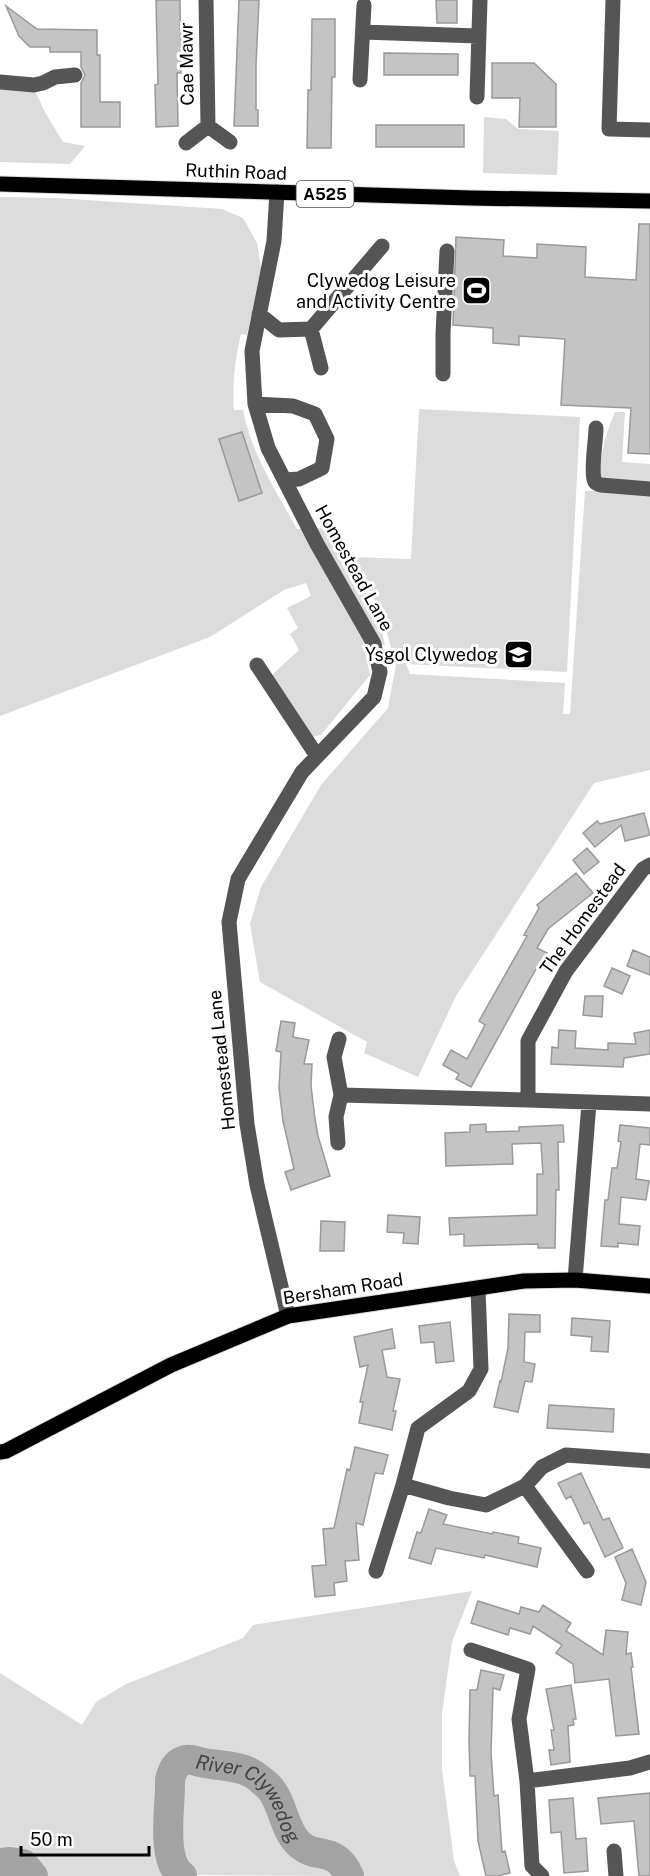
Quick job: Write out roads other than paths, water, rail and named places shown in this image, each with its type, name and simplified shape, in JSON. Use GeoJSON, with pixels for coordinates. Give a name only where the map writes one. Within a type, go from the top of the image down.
{"type":"FeatureCollection","features":[{"type":"Feature","properties":{"kind":"main road","name":"Ruthin Road"},"geometry":{"type":"LineString","coordinates":[[0,184],[650,201]]}},
{"type":"Feature","properties":{"kind":"main road","name":"Bersham Road"},"geometry":{"type":"LineString","coordinates":[[0,1452],[6,1451],[171,1365],[288,1316],[524,1281],[575,1280],[650,1286]]}},
{"type":"Feature","properties":{"kind":"street","name":"Cae Mawr"},"geometry":{"type":"LineString","coordinates":[[206,0],[208,126]]}},
{"type":"Feature","properties":{"kind":"street"},"geometry":{"type":"LineString","coordinates":[[477,97],[480,0]]}},
{"type":"Feature","properties":{"kind":"street"},"geometry":{"type":"LineString","coordinates":[[613,0],[609,129],[650,130]]}},
{"type":"Feature","properties":{"kind":"street"},"geometry":{"type":"LineString","coordinates":[[360,80],[364,5]]}},
{"type":"Feature","properties":{"kind":"street"},"geometry":{"type":"LineString","coordinates":[[363,33],[478,36]]}},
{"type":"Feature","properties":{"kind":"street"},"geometry":{"type":"LineString","coordinates":[[0,82],[34,84],[55,76],[75,75]]}},
{"type":"Feature","properties":{"kind":"street","name":"Cae Mawr"},"geometry":{"type":"LineString","coordinates":[[208,126],[230,142]]}},
{"type":"Feature","properties":{"kind":"street","name":"Cae Mawr"},"geometry":{"type":"LineString","coordinates":[[186,143],[208,126]]}},
{"type":"Feature","properties":{"kind":"street","name":"Homestead Lane"},"geometry":{"type":"LineString","coordinates":[[277,192],[274,240],[252,351],[255,404],[268,448],[317,544],[374,644],[380,672],[374,697],[302,772],[238,879],[229,922],[247,1124],[257,1185],[288,1316]]}},
{"type":"Feature","properties":{"kind":"street"},"geometry":{"type":"LineString","coordinates":[[259,314],[279,330],[311,329],[382,246]]}},
{"type":"Feature","properties":{"kind":"street"},"geometry":{"type":"LineString","coordinates":[[443,374],[447,251]]}},
{"type":"Feature","properties":{"kind":"street"},"geometry":{"type":"LineString","coordinates":[[311,329],[321,368]]}},
{"type":"Feature","properties":{"kind":"street"},"geometry":{"type":"LineString","coordinates":[[255,404],[293,406],[315,414],[327,439],[322,468],[300,479],[285,480]]}},
{"type":"Feature","properties":{"kind":"street"},"geometry":{"type":"LineString","coordinates":[[597,428],[593,473],[597,484],[650,489]]}},
{"type":"Feature","properties":{"kind":"street"},"geometry":{"type":"LineString","coordinates":[[257,665],[317,756]]}},
{"type":"Feature","properties":{"kind":"street","name":"The Homestead"},"geometry":{"type":"LineString","coordinates":[[528,1100],[528,1041],[566,971],[643,868],[650,865]]}},
{"type":"Feature","properties":{"kind":"street"},"geometry":{"type":"LineString","coordinates":[[338,1143],[336,1117],[341,1095],[334,1057],[339,1039]]}},
{"type":"Feature","properties":{"kind":"street"},"geometry":{"type":"LineString","coordinates":[[341,1095],[650,1104]]}},
{"type":"Feature","properties":{"kind":"street"},"geometry":{"type":"LineString","coordinates":[[575,1280],[589,1103]]}},
{"type":"Feature","properties":{"kind":"street"},"geometry":{"type":"LineString","coordinates":[[376,1571],[418,1428],[469,1391],[481,1369],[478,1289]]}},
{"type":"Feature","properties":{"kind":"street"},"geometry":{"type":"LineString","coordinates":[[403,1485],[449,1498],[486,1504],[525,1486],[542,1467],[566,1455],[650,1461]]}},
{"type":"Feature","properties":{"kind":"street"},"geometry":{"type":"LineString","coordinates":[[525,1486],[586,1571]]}},
{"type":"Feature","properties":{"kind":"street"},"geometry":{"type":"LineString","coordinates":[[471,1650],[528,1669],[519,1719],[527,1781],[532,1866],[542,1876]]}},
{"type":"Feature","properties":{"kind":"street"},"geometry":{"type":"LineString","coordinates":[[527,1781],[630,1768],[650,1762]]}},
{"type":"Feature","properties":{"kind":"street"},"geometry":{"type":"LineString","coordinates":[[614,1851],[616,1876]]}},
{"type":"Feature","properties":{"kind":"waterway","name":"River Clywedog"},"geometry":{"type":"LineString","coordinates":[[182,1876],[175,1868],[169,1845],[170,1780],[177,1765],[189,1760],[238,1768],[257,1776],[273,1792],[289,1830],[298,1843],[312,1851],[338,1860],[349,1876]]}},
{"type":"Feature","properties":{"kind":"waterway","name":"River Clywedog"},"geometry":{"type":"LineString","coordinates":[[0,1863],[23,1864],[33,1876]]}},
{"type":"Feature","properties":{"kind":"place","name":"Clywedog Leisure and Activity Centre"},"geometry":{"type":"Point","coordinates":[477,291]}},
{"type":"Feature","properties":{"kind":"place","name":"Ysgol Clywedog"},"geometry":{"type":"Point","coordinates":[519,655]}}]}
